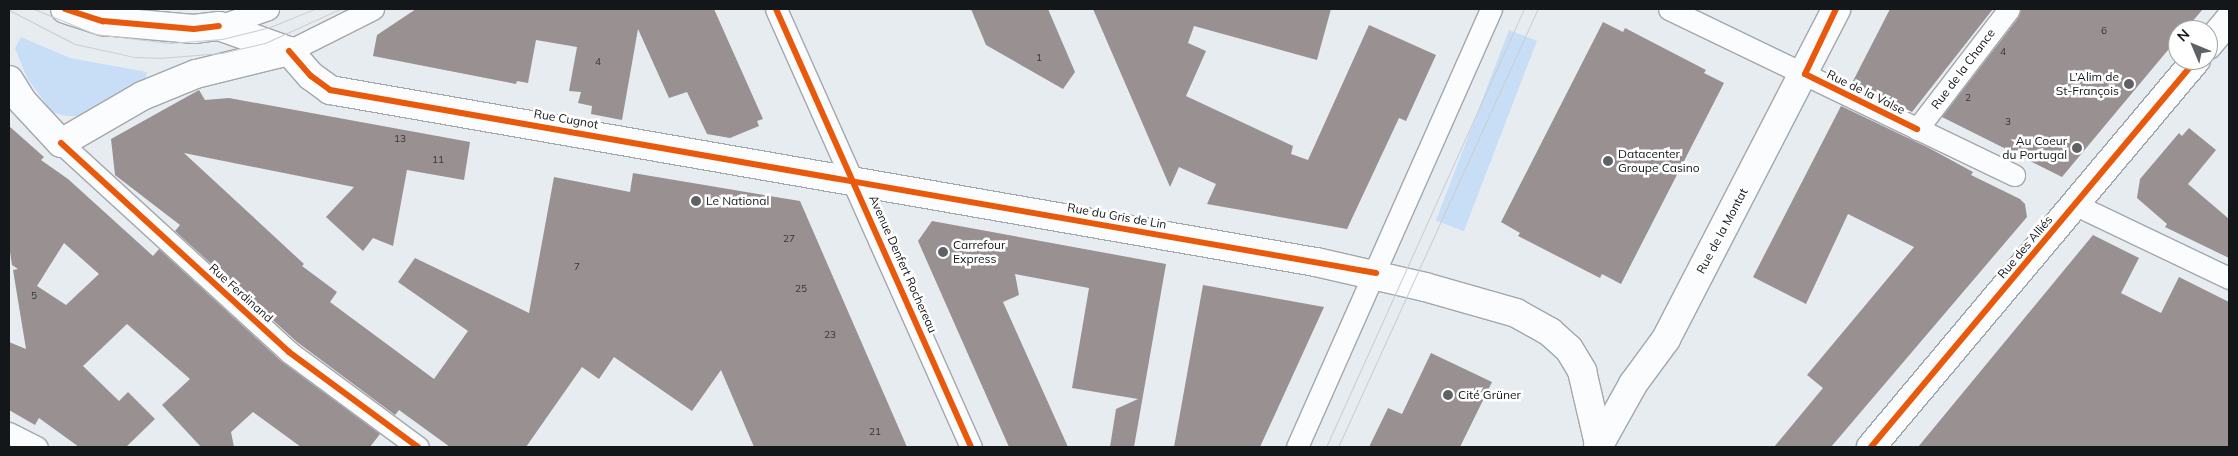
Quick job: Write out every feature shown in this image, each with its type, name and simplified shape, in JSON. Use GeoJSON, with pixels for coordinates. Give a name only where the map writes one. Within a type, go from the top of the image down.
{"type":"FeatureCollection","features":[{"type":"Feature","properties":{"kind":"main road","name":"Rue Cugnot"},"geometry":{"type":"LineString","coordinates":[[65,9],[112,22],[194,29],[219,26],[289,51],[311,76],[330,90],[854,181]]}},
{"type":"Feature","properties":{"kind":"main road","name":"Rue de la Montat"},"geometry":{"type":"LineString","coordinates":[[1599,446],[1635,380],[1666,339],[1805,74],[1836,9]]}},
{"type":"Feature","properties":{"kind":"main road"},"geometry":{"type":"LineString","coordinates":[[2218,33],[2229,20]]}},
{"type":"Feature","properties":{"kind":"main road"},"geometry":{"type":"LineString","coordinates":[[61,143],[142,96],[196,74],[289,51]]}},
{"type":"Feature","properties":{"kind":"main road","name":"Rue des Alliés"},"geometry":{"type":"LineString","coordinates":[[1872,447],[2188,70]]}},
{"type":"Feature","properties":{"kind":"main road","name":"Rue Ferdinand"},"geometry":{"type":"LineString","coordinates":[[9,80],[22,101],[61,143]]}},
{"type":"Feature","properties":{"kind":"main road","name":"Rue du Gris de Lin"},"geometry":{"type":"LineString","coordinates":[[854,181],[1376,273],[1516,313],[1550,332],[1569,349],[1582,371],[1599,446]]}},
{"type":"Feature","properties":{"kind":"street"},"geometry":{"type":"LineString","coordinates":[[219,26],[268,9]]}},
{"type":"Feature","properties":{"kind":"street"},"geometry":{"type":"LineString","coordinates":[[289,51],[373,9]]}},
{"type":"Feature","properties":{"kind":"street","name":"Avenue Denfert Rochereau"},"geometry":{"type":"LineString","coordinates":[[776,9],[971,447]]}},
{"type":"Feature","properties":{"kind":"street"},"geometry":{"type":"LineString","coordinates":[[1297,447],[1376,273],[1491,9]]}},
{"type":"Feature","properties":{"kind":"street","name":"Rue de la Valse"},"geometry":{"type":"LineString","coordinates":[[1669,9],[2014,175]]}},
{"type":"Feature","properties":{"kind":"street","name":"Rue de la Chance"},"geometry":{"type":"LineString","coordinates":[[1918,129],[2009,9]]}},
{"type":"Feature","properties":{"kind":"street","name":"Rue Ferdinand"},"geometry":{"type":"LineString","coordinates":[[61,143],[289,352],[406,444]]}},
{"type":"Feature","properties":{"kind":"street"},"geometry":{"type":"LineString","coordinates":[[2076,205],[2229,278]]}},
{"type":"Feature","properties":{"kind":"street"},"geometry":{"type":"LineString","coordinates":[[9,433],[37,447]]}},
{"type":"Feature","properties":{"kind":"shaded area"},"geometry":{"type":"Polygon","coordinates":[[[1509,30],[1537,41],[1464,231],[1436,220],[1509,30]]]}},
{"type":"Feature","properties":{"kind":"shaded area"},"geometry":{"type":"Polygon","coordinates":[[[21,37],[70,58],[147,72],[145,82],[82,116],[66,116],[52,112],[27,78],[15,48],[21,37]]]}},
{"type":"Feature","properties":{"kind":"building"},"geometry":{"type":"Polygon","coordinates":[[[416,9],[714,9],[763,119],[757,121],[759,126],[730,138],[707,134],[687,92],[669,98],[638,29],[622,120],[591,114],[592,106],[578,103],[581,92],[569,91],[577,47],[536,40],[528,83],[517,81],[516,84],[373,56],[377,35],[416,9]]]}},
{"type":"Feature","properties":{"kind":"building"},"geometry":{"type":"Polygon","coordinates":[[[971,9],[1048,9],[1075,72],[1063,89],[986,45],[971,9]]]}},
{"type":"Feature","properties":{"kind":"building"},"geometry":{"type":"Polygon","coordinates":[[[1093,9],[1331,9],[1317,60],[1194,26],[1188,43],[1206,51],[1186,96],[1293,146],[1291,154],[1308,160],[1369,25],[1436,55],[1406,121],[1399,118],[1347,229],[1207,204],[1216,184],[1179,167],[1170,187],[1093,9]]]}},
{"type":"Feature","properties":{"kind":"building"},"geometry":{"type":"Polygon","coordinates":[[[1890,9],[1993,9],[1912,112],[1852,83],[1890,9]]]}},
{"type":"Feature","properties":{"kind":"building"},"geometry":{"type":"Polygon","coordinates":[[[2021,9],[2203,9],[2194,20],[2168,20],[2168,50],[2062,177],[1942,117],[2019,17],[2021,9]]]}},
{"type":"Feature","properties":{"kind":"building","name":"Datacenter Groupe Casino"},"geometry":{"type":"Polygon","coordinates":[[[1603,22],[1623,32],[1625,28],[1706,70],[1704,73],[1724,83],[1621,284],[1602,274],[1600,278],[1518,236],[1520,233],[1501,222],[1603,22]]]}},
{"type":"Feature","properties":{"kind":"building"},"geometry":{"type":"Polygon","coordinates":[[[199,90],[205,100],[229,98],[470,142],[464,180],[407,170],[393,246],[373,238],[363,251],[326,217],[354,187],[184,153],[304,264],[302,266],[337,292],[330,302],[434,379],[468,331],[398,282],[415,258],[529,313],[554,177],[630,192],[633,173],[800,201],[907,447],[754,447],[721,370],[692,411],[614,357],[599,379],[582,367],[526,447],[450,447],[399,410],[395,415],[297,342],[175,231],[180,225],[115,175],[111,139],[199,90]]]}},
{"type":"Feature","properties":{"kind":"building"},"geometry":{"type":"Polygon","coordinates":[[[1841,106],[1929,148],[1973,172],[1971,175],[2020,199],[2025,204],[2027,217],[1831,447],[1774,447],[1823,388],[1807,375],[1914,247],[1848,214],[1806,304],[1753,277],[1841,106]]]}},
{"type":"Feature","properties":{"kind":"building"},"geometry":{"type":"Polygon","coordinates":[[[9,126],[44,157],[41,160],[68,179],[153,256],[159,249],[281,361],[380,434],[370,447],[301,447],[253,412],[231,432],[234,447],[201,447],[162,405],[190,379],[127,324],[83,366],[119,401],[128,392],[155,419],[126,447],[79,447],[39,418],[35,425],[9,410],[9,342],[26,349],[13,270],[18,269],[12,265],[9,245],[9,126]],[[64,243],[37,286],[66,305],[99,274],[64,243]]]}},
{"type":"Feature","properties":{"kind":"building"},"geometry":{"type":"Polygon","coordinates":[[[2189,128],[2216,150],[2188,184],[2229,219],[2229,258],[2165,227],[2167,224],[2137,198],[2140,179],[2179,133],[2182,136],[2189,128]]]}},
{"type":"Feature","properties":{"kind":"building"},"geometry":{"type":"Polygon","coordinates":[[[932,221],[1166,264],[1134,447],[1110,447],[1116,409],[1138,399],[1072,388],[1089,288],[1015,274],[1019,295],[1003,302],[1068,447],[1009,447],[918,241],[932,221]]]}},
{"type":"Feature","properties":{"kind":"building"},"geometry":{"type":"Polygon","coordinates":[[[2093,235],[2139,258],[2121,293],[2161,313],[2179,277],[2229,302],[2229,447],[1918,447],[2093,235]]]}},
{"type":"Feature","properties":{"kind":"building"},"geometry":{"type":"Polygon","coordinates":[[[1203,285],[1324,307],[1260,447],[1174,447],[1203,285]]]}},
{"type":"Feature","properties":{"kind":"building","name":"Cité Grüner"},"geometry":{"type":"Polygon","coordinates":[[[1431,353],[1492,382],[1460,447],[1369,447],[1388,408],[1402,414],[1431,353]]]}},
{"type":"Feature","properties":{"kind":"tram line"},"geometry":{"type":"LineString","coordinates":[[34,9],[95,34],[169,43],[222,39],[270,27],[314,9]]}},
{"type":"Feature","properties":{"kind":"tram line"},"geometry":{"type":"LineString","coordinates":[[9,10],[75,44],[134,57],[159,58],[222,53],[265,43],[340,9]]}},
{"type":"Feature","properties":{"kind":"tram line"},"geometry":{"type":"LineString","coordinates":[[1326,447],[1524,9]]}},
{"type":"Feature","properties":{"kind":"tram line"},"geometry":{"type":"LineString","coordinates":[[1338,447],[1538,9]]}},
{"type":"Feature","properties":{"kind":"cycle path"},"geometry":{"type":"LineString","coordinates":[[65,9],[103,21],[194,29],[219,26]]}},
{"type":"Feature","properties":{"kind":"cycle path"},"geometry":{"type":"LineString","coordinates":[[776,9],[971,447]]}},
{"type":"Feature","properties":{"kind":"cycle path"},"geometry":{"type":"LineString","coordinates":[[1836,9],[1805,74],[1917,129]]}},
{"type":"Feature","properties":{"kind":"cycle path"},"geometry":{"type":"LineString","coordinates":[[289,51],[311,76],[330,90],[1376,273]]}},
{"type":"Feature","properties":{"kind":"cycle path"},"geometry":{"type":"LineString","coordinates":[[1871,447],[2188,70]]}},
{"type":"Feature","properties":{"kind":"cycle path"},"geometry":{"type":"LineString","coordinates":[[61,143],[289,352],[418,447]]}},
{"type":"Feature","properties":{"kind":"place","name":"L’Alim de St-François"},"geometry":{"type":"Point","coordinates":[2129,84]}},
{"type":"Feature","properties":{"kind":"place","name":"Au Coeur du Portugal"},"geometry":{"type":"Point","coordinates":[2077,148]}},
{"type":"Feature","properties":{"kind":"place","name":"Datacenter Groupe Casino"},"geometry":{"type":"Point","coordinates":[1608,161]}},
{"type":"Feature","properties":{"kind":"place","name":"Le National"},"geometry":{"type":"Point","coordinates":[696,201]}},
{"type":"Feature","properties":{"kind":"place","name":"Carrefour Express"},"geometry":{"type":"Point","coordinates":[943,252]}},
{"type":"Feature","properties":{"kind":"place","name":"Cité Grüner"},"geometry":{"type":"Point","coordinates":[1448,395]}}]}
